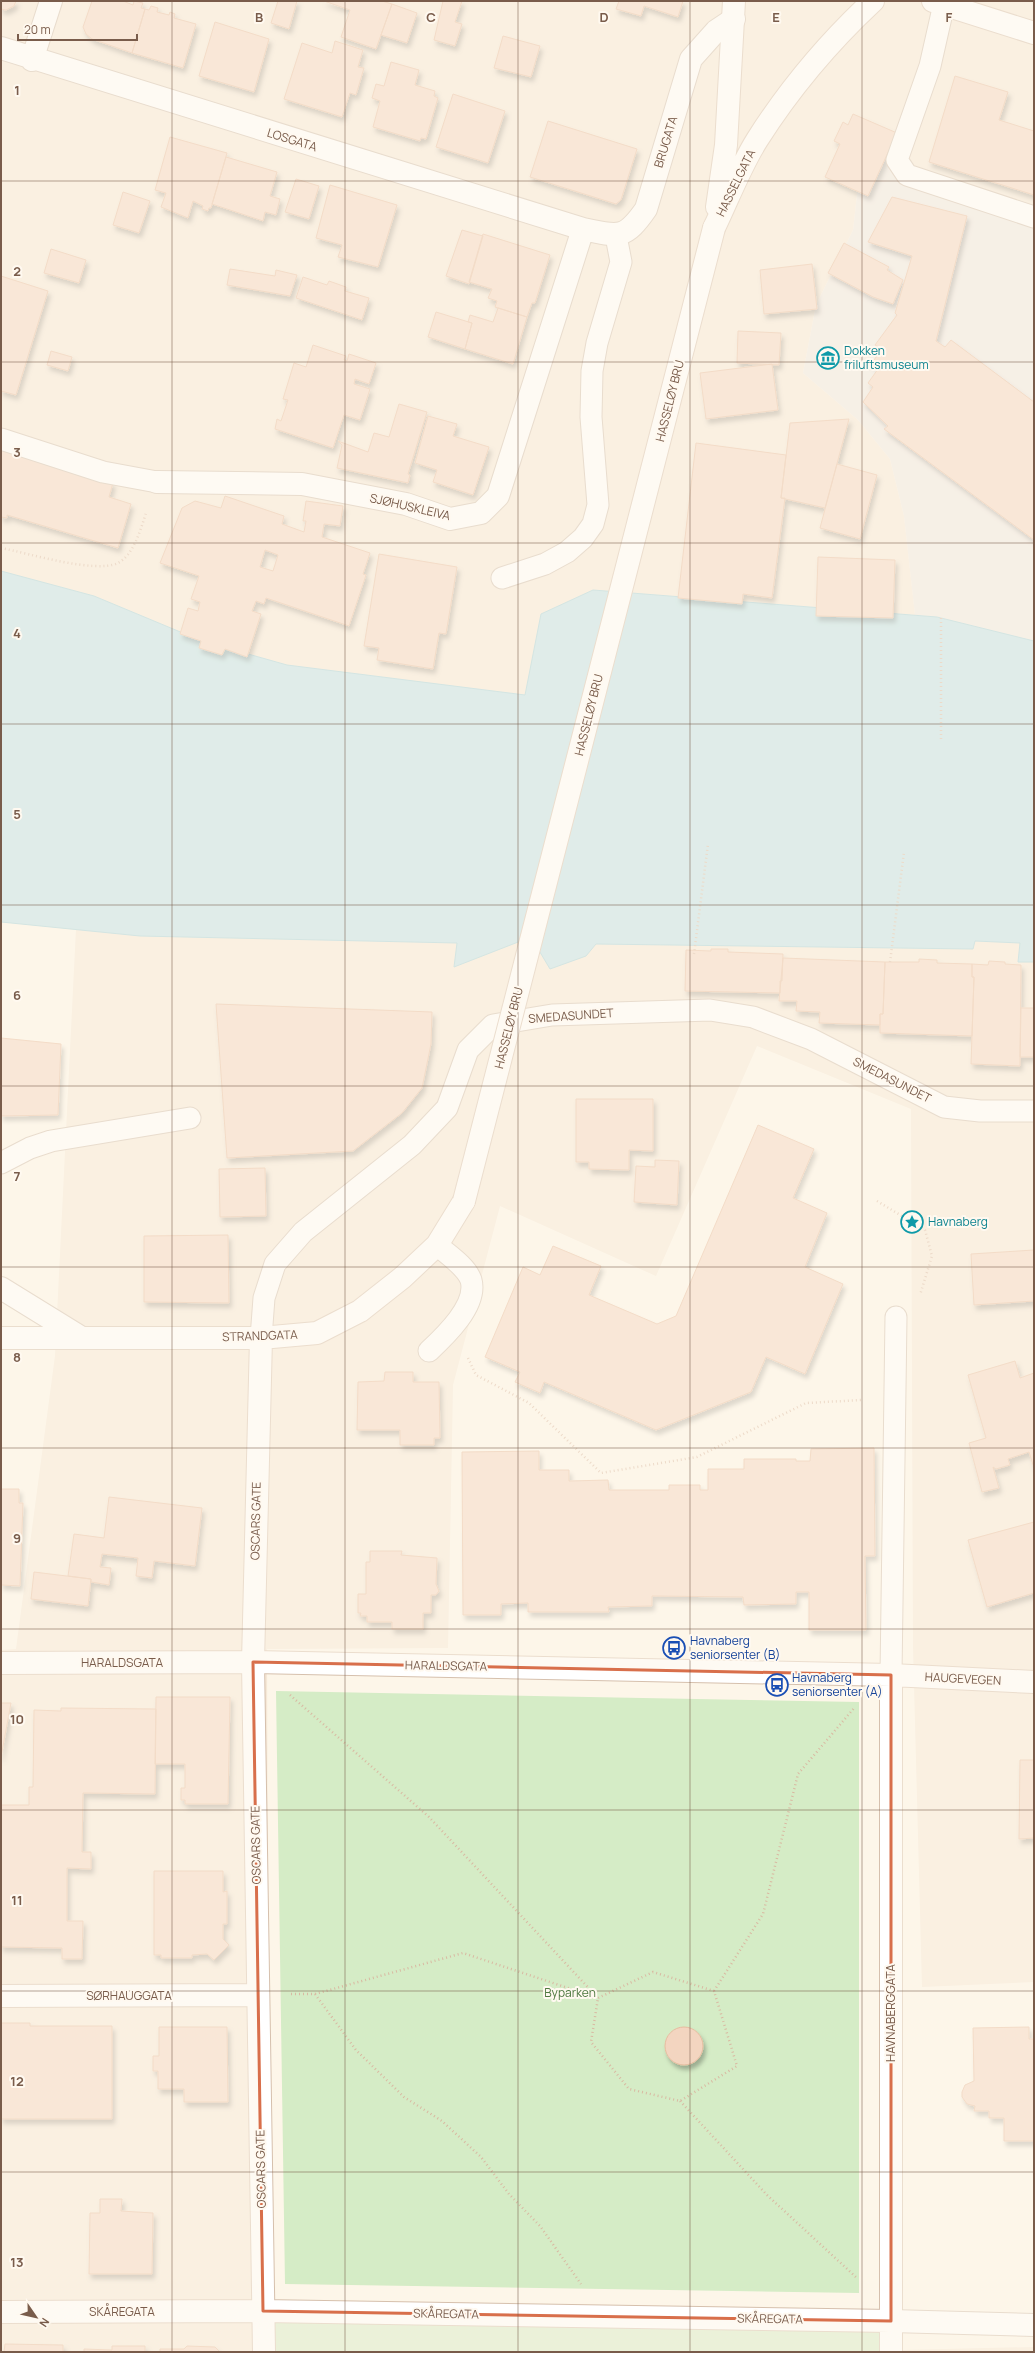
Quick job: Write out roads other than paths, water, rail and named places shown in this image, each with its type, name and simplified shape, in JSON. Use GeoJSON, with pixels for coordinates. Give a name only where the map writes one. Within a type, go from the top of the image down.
{"type":"FeatureCollection","features":[{"type":"Feature","properties":{"kind":"street"},"geometry":{"type":"LineString","coordinates":[[32,60],[52,1]]}},
{"type":"Feature","properties":{"kind":"street","name":"HASSELGATA"},"geometry":{"type":"LineString","coordinates":[[714,228],[757,141],[792,90],[837,34],[874,1]]}},
{"type":"Feature","properties":{"kind":"street"},"geometry":{"type":"LineString","coordinates":[[938,3],[1034,32]]}},
{"type":"Feature","properties":{"kind":"street","name":"HASSELGATA"},"geometry":{"type":"LineString","coordinates":[[714,228],[726,145],[734,10]]}},
{"type":"Feature","properties":{"kind":"street","name":"BRUGATA"},"geometry":{"type":"LineString","coordinates":[[616,236],[635,225],[646,209],[691,59],[734,10]]}},
{"type":"Feature","properties":{"kind":"street","name":"LOSGATA"},"geometry":{"type":"LineString","coordinates":[[1,48],[32,60],[583,229]]}},
{"type":"Feature","properties":{"kind":"street","name":"HASSELØY BRU"},"geometry":{"type":"LineString","coordinates":[[464,1202],[714,228]]}},
{"type":"Feature","properties":{"kind":"street"},"geometry":{"type":"LineString","coordinates":[[583,229],[616,236]]}},
{"type":"Feature","properties":{"kind":"street","name":"SJØHUSKLEIVA"},"geometry":{"type":"LineString","coordinates":[[157,482],[302,484],[406,504],[450,519],[481,513],[498,496],[583,229]]}},
{"type":"Feature","properties":{"kind":"street","name":"STRANDGATA"},"geometry":{"type":"LineString","coordinates":[[1,1338],[261,1338],[317,1334],[360,1311],[403,1277],[437,1244],[464,1202]]}},
{"type":"Feature","properties":{"kind":"street"},"geometry":{"type":"LineString","coordinates":[[1,1288],[82,1338]]}},
{"type":"Feature","properties":{"kind":"street","name":"OSCARS GATE"},"geometry":{"type":"LineString","coordinates":[[261,1338],[253,1662],[264,2352]]}},
{"type":"Feature","properties":{"kind":"street","name":"HARALDSGATA"},"geometry":{"type":"LineString","coordinates":[[1,1663],[253,1662],[891,1675]]}},
{"type":"Feature","properties":{"kind":"street","name":"HAUGEVEGEN"},"geometry":{"type":"LineString","coordinates":[[891,1675],[1034,1682]]}},
{"type":"Feature","properties":{"kind":"street","name":"HAVNABERGGATA"},"geometry":{"type":"LineString","coordinates":[[891,1675],[891,2352]]}},
{"type":"Feature","properties":{"kind":"street","name":"SØRHAUGGATA"},"geometry":{"type":"LineString","coordinates":[[1,1996],[258,1995]]}},
{"type":"Feature","properties":{"kind":"street","name":"SKÅREGATA"},"geometry":{"type":"LineString","coordinates":[[1,2312],[263,2311],[891,2321],[1034,2325]]}},
{"type":"Feature","properties":{"kind":"lane"},"geometry":{"type":"LineString","coordinates":[[938,3],[930,66],[897,160],[907,174],[1034,217]]}},
{"type":"Feature","properties":{"kind":"lane"},"geometry":{"type":"LineString","coordinates":[[502,578],[545,564],[567,552],[583,538],[593,524],[598,505],[591,417],[592,371],[597,343],[621,262],[616,236]]}},
{"type":"Feature","properties":{"kind":"lane"},"geometry":{"type":"LineString","coordinates":[[1,439],[103,472],[157,482]]}},
{"type":"Feature","properties":{"kind":"lane","name":"SMEDASUNDET"},"geometry":{"type":"LineString","coordinates":[[261,1338],[264,1298],[275,1264],[303,1232],[412,1145],[447,1108],[468,1050],[493,1025],[552,1015],[710,1010],[753,1017],[811,1039],[944,1107],[980,1111],[1034,1110]]}},
{"type":"Feature","properties":{"kind":"lane"},"geometry":{"type":"LineString","coordinates":[[1,1163],[30,1148],[51,1141],[190,1118]]}},
{"type":"Feature","properties":{"kind":"lane"},"geometry":{"type":"LineString","coordinates":[[429,1351],[450,1331],[470,1300],[471,1280],[464,1270],[437,1244]]}},
{"type":"Feature","properties":{"kind":"lane"},"geometry":{"type":"LineString","coordinates":[[891,1675],[896,1317]]}},
{"type":"Feature","properties":{"kind":"water"},"geometry":{"type":"Polygon","coordinates":[[[1,571],[94,596],[202,641],[287,665],[525,695],[541,614],[593,590],[937,617],[1034,641],[1034,962],[1018,962],[1020,943],[975,941],[973,949],[596,944],[586,956],[550,969],[531,937],[454,967],[457,943],[140,936],[1,922],[1,571]]]}},
{"type":"Feature","properties":{"kind":"place","name":"Dokken friluftsmuseum"},"geometry":{"type":"Point","coordinates":[828,358]}},
{"type":"Feature","properties":{"kind":"place","name":"Havnaberg"},"geometry":{"type":"Point","coordinates":[912,1222]}},
{"type":"Feature","properties":{"kind":"place","name":"Havnaberg seniorsenter (B)"},"geometry":{"type":"Point","coordinates":[674,1648]}},
{"type":"Feature","properties":{"kind":"place","name":"Havnaberg seniorsenter (A)"},"geometry":{"type":"Point","coordinates":[777,1685]}},
{"type":"Feature","properties":{"kind":"park label","name":"Byparken"},"geometry":{"type":"Point","coordinates":[570,1993]}}]}
